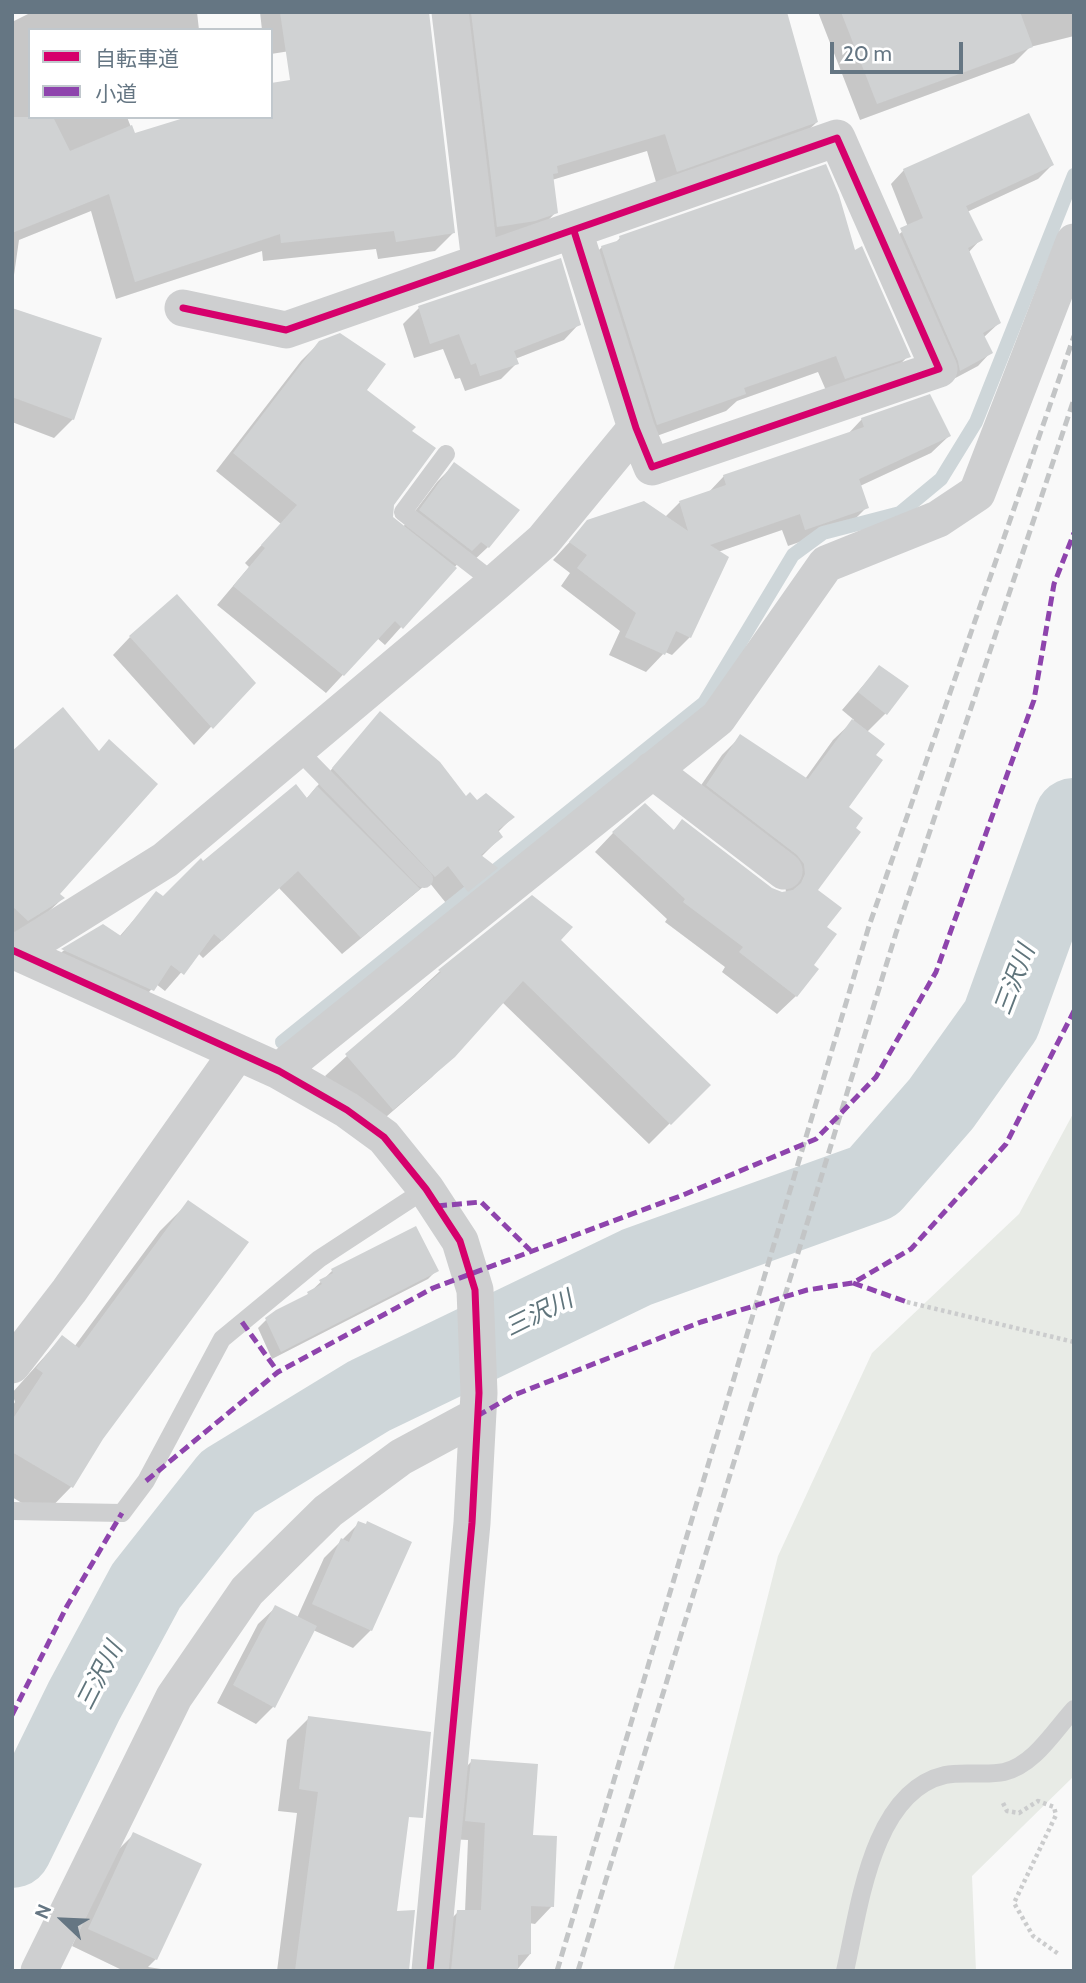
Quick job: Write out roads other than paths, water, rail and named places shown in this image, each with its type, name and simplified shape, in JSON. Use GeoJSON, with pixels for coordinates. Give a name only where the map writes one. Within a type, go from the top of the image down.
{"type":"FeatureCollection","features":[{"type":"Feature","properties":{"kind":"street"},"geometry":{"type":"LineString","coordinates":[[450,12],[480,262]]}},
{"type":"Feature","properties":{"kind":"street"},"geometry":{"type":"LineString","coordinates":[[183,308],[286,330],[837,138],[939,369],[652,467],[636,428],[574,231]]}},
{"type":"Feature","properties":{"kind":"street"},"geometry":{"type":"LineString","coordinates":[[279,1071],[718,718],[826,564],[938,519],[977,493],[1074,242]]}},
{"type":"Feature","properties":{"kind":"street"},"geometry":{"type":"LineString","coordinates":[[14,951],[165,860],[298,749],[544,541],[636,428]]}},
{"type":"Feature","properties":{"kind":"street"},"geometry":{"type":"LineString","coordinates":[[652,770],[784,871]]}},
{"type":"Feature","properties":{"kind":"street"},"geometry":{"type":"LineString","coordinates":[[14,951],[279,1071],[348,1110],[384,1137],[426,1189],[460,1241],[475,1290],[478,1405],[466,1588],[430,1971]]}},
{"type":"Feature","properties":{"kind":"street"},"geometry":{"type":"LineString","coordinates":[[12,1365],[69,1291],[237,1053]]}},
{"type":"Feature","properties":{"kind":"street"},"geometry":{"type":"LineString","coordinates":[[39,1971],[174,1697],[247,1591],[328,1511],[478,1405]]}},
{"type":"Feature","properties":{"kind":"lane"},"geometry":{"type":"LineString","coordinates":[[446,454],[403,512],[495,583]]}},
{"type":"Feature","properties":{"kind":"lane"},"geometry":{"type":"LineString","coordinates":[[298,749],[424,879]]}},
{"type":"Feature","properties":{"kind":"lane"},"geometry":{"type":"LineString","coordinates":[[12,1511],[121,1513],[146,1480],[222,1339],[319,1259],[426,1189]]}},
{"type":"Feature","properties":{"kind":"lane"},"geometry":{"type":"LineString","coordinates":[[845,1971],[872,1853],[886,1825],[914,1791],[944,1775],[1003,1772],[1025,1764],[1074,1709]]}},
{"type":"Feature","properties":{"kind":"waterway"},"geometry":{"type":"LineString","coordinates":[[282,1042],[704,703],[793,555],[823,533],[900,513],[941,479],[976,422],[1074,175]]}},
{"type":"Feature","properties":{"kind":"waterway","name":"三沢川"},"geometry":{"type":"LineString","coordinates":[[12,1848],[84,1701],[146,1586],[228,1482],[369,1396],[637,1267],[873,1182],[941,1104],[1001,1020],[1074,818]]}},
{"type":"Feature","properties":{"kind":"railway"},"geometry":{"type":"LineString","coordinates":[[557,1971],[869,926],[1074,336]]}},
{"type":"Feature","properties":{"kind":"railway"},"geometry":{"type":"LineString","coordinates":[[578,1971],[896,933],[1074,399]]}}]}
